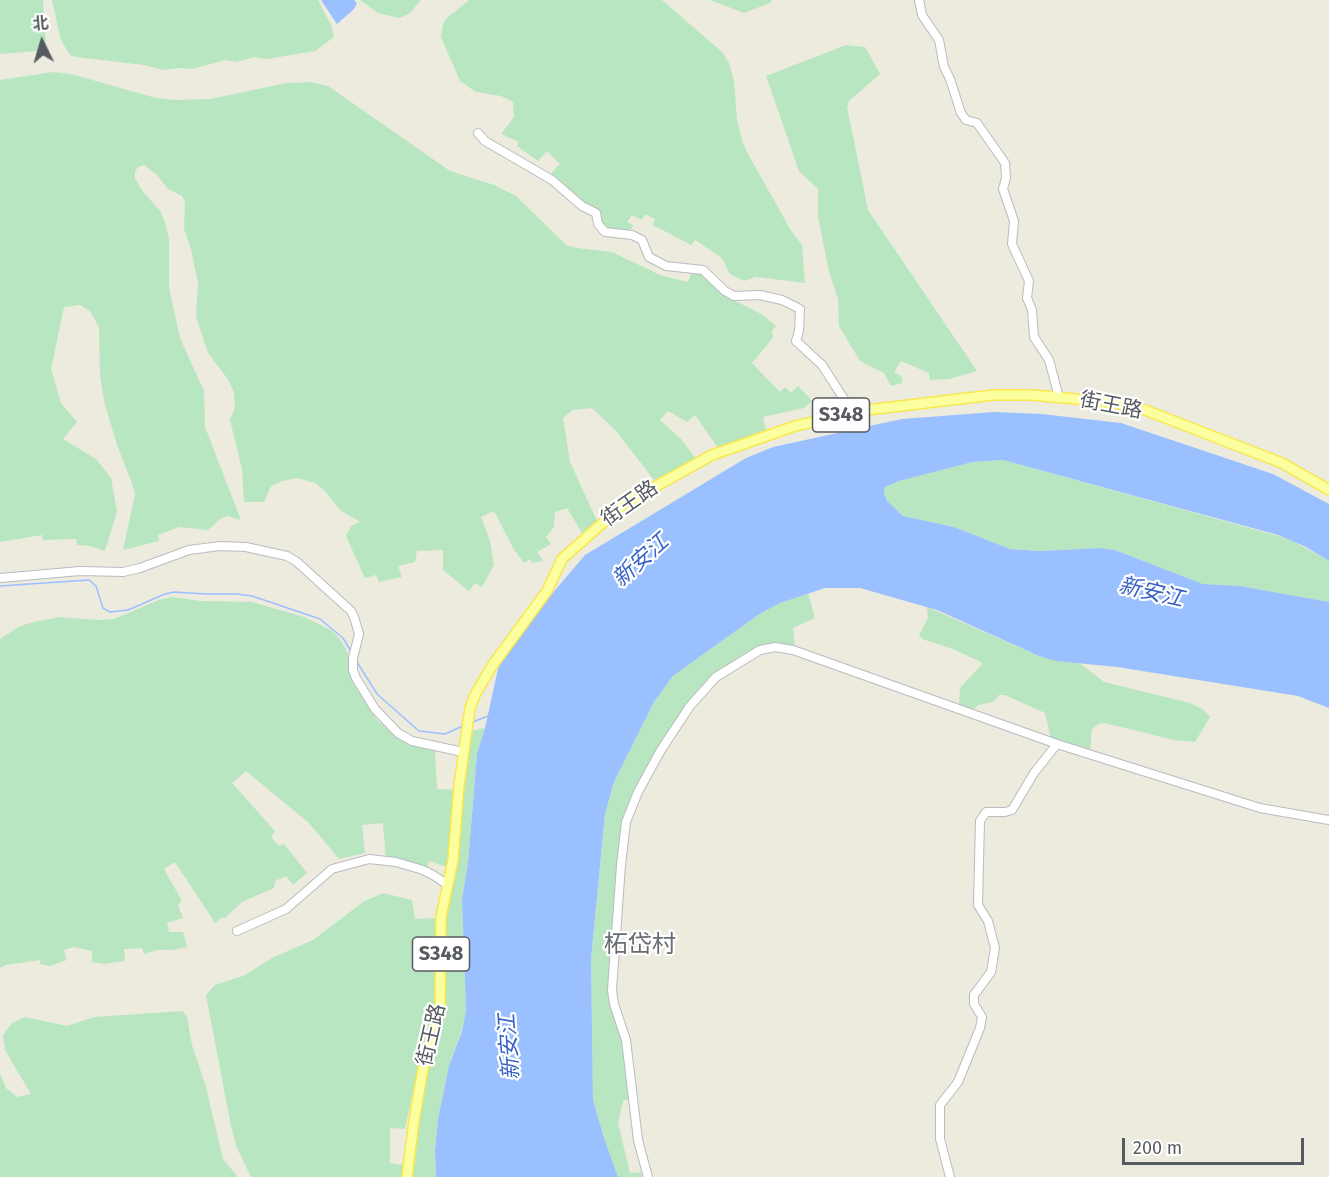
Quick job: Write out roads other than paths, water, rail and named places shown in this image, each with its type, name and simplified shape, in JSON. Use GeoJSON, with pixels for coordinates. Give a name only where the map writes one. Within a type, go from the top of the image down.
{"type":"FeatureCollection","features":[{"type":"Feature","properties":{"kind":"main road","name":"街王路"},"geometry":{"type":"LineString","coordinates":[[407,1177],[423,1069],[440,1010],[441,917],[453,860],[463,752],[470,708],[481,684],[547,591],[562,560],[624,504],[725,449],[795,426],[853,413],[984,396],[1059,397],[1116,403],[1144,410],[1282,463],[1329,490]]}},
{"type":"Feature","properties":{"kind":"street"},"geometry":{"type":"LineString","coordinates":[[919,0],[922,15],[939,40],[944,67],[961,113],[966,120],[977,123],[1005,163],[1006,178],[1003,189],[1014,221],[1012,244],[1029,281],[1026,295],[1032,310],[1034,337],[1049,360],[1059,397]]}},
{"type":"Feature","properties":{"kind":"street"},"geometry":{"type":"LineString","coordinates":[[478,133],[485,141],[552,180],[582,206],[596,213],[598,224],[605,232],[632,235],[642,240],[649,257],[666,266],[703,270],[725,291],[735,296],[760,295],[782,300],[800,309],[796,341],[822,365],[853,413]]}},
{"type":"Feature","properties":{"kind":"street"},"geometry":{"type":"LineString","coordinates":[[0,578],[80,571],[123,572],[209,546],[231,545],[282,554],[297,562],[351,611],[359,634],[353,658],[354,674],[375,709],[393,728],[412,741],[463,752]]}},
{"type":"Feature","properties":{"kind":"street"},"geometry":{"type":"LineString","coordinates":[[648,1177],[638,1140],[626,1040],[614,1004],[612,990],[625,830],[634,800],[690,706],[716,677],[764,648],[775,647],[793,651],[1057,744],[1260,808],[1329,820]]}},
{"type":"Feature","properties":{"kind":"street"},"geometry":{"type":"LineString","coordinates":[[950,1177],[940,1139],[940,1105],[957,1082],[980,1028],[982,1017],[975,1004],[974,995],[991,972],[995,948],[988,921],[978,907],[980,821],[986,812],[1011,810],[1034,773],[1057,744]]}},
{"type":"Feature","properties":{"kind":"street"},"geometry":{"type":"LineString","coordinates":[[237,931],[286,909],[332,869],[369,859],[396,862],[423,870],[448,885]]}},
{"type":"Feature","properties":{"kind":"water"},"geometry":{"type":"Polygon","coordinates":[[[321,0],[354,0],[357,3],[354,9],[337,24],[321,0]]]}},
{"type":"Feature","properties":{"kind":"water","name":"新安江"},"geometry":{"type":"Polygon","coordinates":[[[994,412],[1042,414],[1121,423],[1273,474],[1329,504],[1329,561],[1304,546],[1278,535],[1003,460],[973,462],[899,481],[885,487],[884,494],[887,501],[903,516],[954,527],[1010,549],[1039,551],[1100,548],[1115,550],[1203,584],[1240,586],[1329,602],[1329,708],[1298,696],[1117,667],[1056,661],[1039,656],[937,610],[860,588],[825,588],[780,603],[758,615],[673,676],[654,702],[614,782],[605,814],[591,959],[593,1100],[618,1177],[436,1177],[435,1150],[438,1119],[449,1066],[462,1031],[466,1011],[462,899],[468,863],[477,754],[499,664],[539,609],[585,555],[746,458],[773,447],[902,419],[994,412]]]}},
{"type":"Feature","properties":{"kind":"waterway"},"geometry":{"type":"LineString","coordinates":[[0,586],[89,580],[96,586],[103,608],[110,612],[128,610],[174,592],[252,596],[320,619],[343,638],[352,653]]}},
{"type":"Feature","properties":{"kind":"waterway"},"geometry":{"type":"LineString","coordinates":[[357,662],[377,694],[419,731],[445,734],[463,726]]}},
{"type":"Feature","properties":{"kind":"waterway"},"geometry":{"type":"LineString","coordinates":[[473,722],[488,716]]}},
{"type":"Feature","properties":{"kind":"district","name":"柘岱村"},"geometry":{"type":"Point","coordinates":[640,945]}}]}
